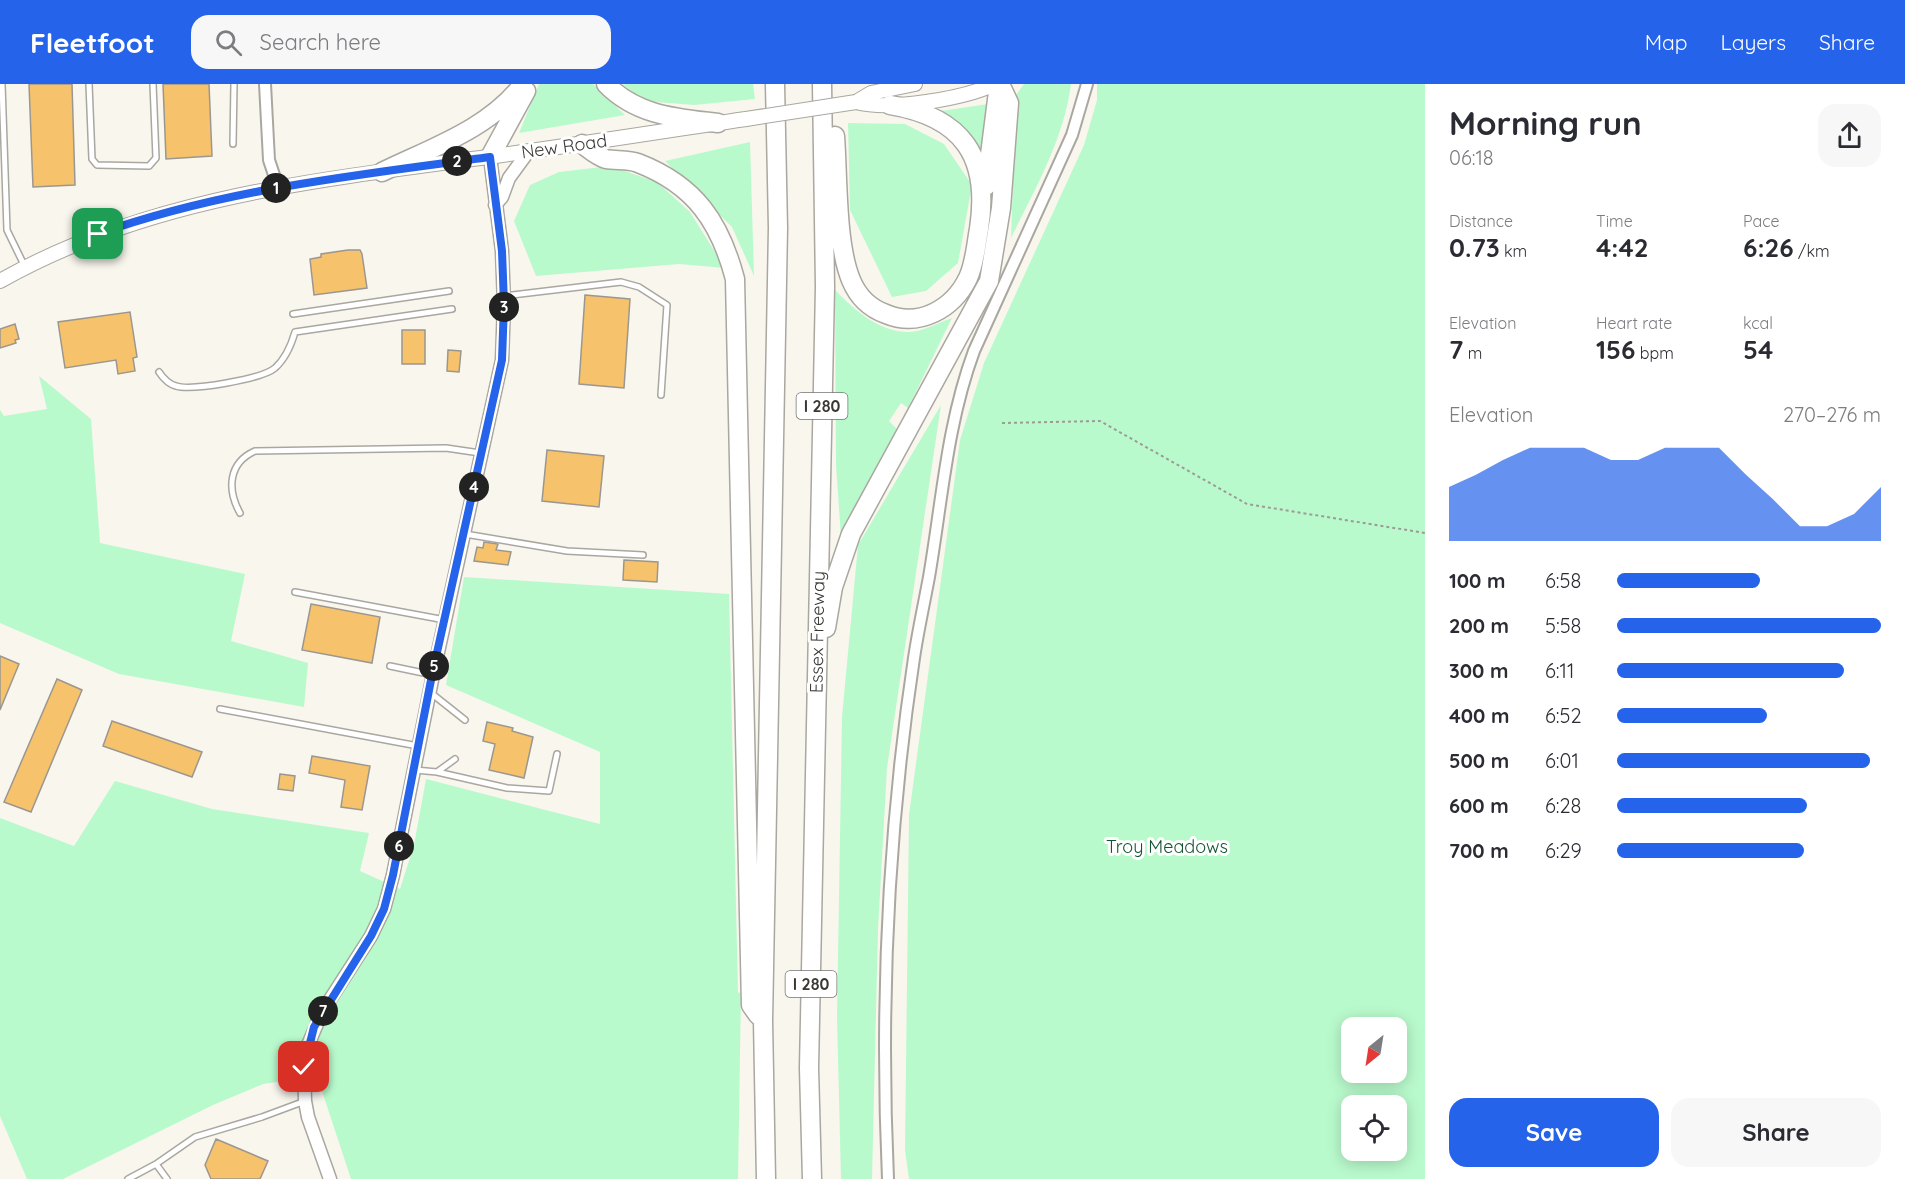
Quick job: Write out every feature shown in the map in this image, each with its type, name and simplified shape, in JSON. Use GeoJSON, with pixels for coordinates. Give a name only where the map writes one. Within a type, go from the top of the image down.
{"type":"FeatureCollection","features":[{"type":"Feature","properties":{"kind":"highway"},"geometry":{"type":"LineString","coordinates":[[382,172],[474,126],[495,113],[524,84]]}},
{"type":"Feature","properties":{"kind":"highway"},"geometry":{"type":"LineString","coordinates":[[490,157],[512,121],[529,84]]}},
{"type":"Feature","properties":{"kind":"highway"},"geometry":{"type":"LineString","coordinates":[[606,84],[629,103],[643,110],[663,116],[718,123]]}},
{"type":"Feature","properties":{"kind":"highway","name":"I 280"},"geometry":{"type":"LineString","coordinates":[[766,1179],[763,1021],[777,262],[776,84]]}},
{"type":"Feature","properties":{"kind":"highway","name":"Essex Freeway"},"geometry":{"type":"LineString","coordinates":[[812,1179],[809,1068],[825,286],[822,84]]}},
{"type":"Feature","properties":{"kind":"highway"},"geometry":{"type":"LineString","coordinates":[[832,84],[839,206],[846,266],[855,288],[868,305],[892,317],[905,319],[931,315],[946,305],[960,292],[968,277],[993,147],[998,84]]}},
{"type":"Feature","properties":{"kind":"highway"},"geometry":{"type":"LineString","coordinates":[[816,688],[833,587],[851,534],[989,281],[1001,208],[1010,103],[998,84]]}},
{"type":"Feature","properties":{"kind":"highway"},"geometry":{"type":"LineString","coordinates":[[892,93],[912,108],[934,117],[962,138],[976,161],[981,178],[982,210]]}},
{"type":"Feature","properties":{"kind":"highway"},"geometry":{"type":"LineString","coordinates":[[582,144],[604,158],[636,162],[660,173],[694,197],[709,214],[722,237],[735,279],[751,1005],[763,1021]]}},
{"type":"Feature","properties":{"kind":"main road","name":"New Road"},"geometry":{"type":"LineString","coordinates":[[0,281],[87,238],[140,219],[278,187],[856,102],[874,107],[892,93],[915,84]]}},
{"type":"Feature","properties":{"kind":"main road","name":"New Road"},"geometry":{"type":"LineString","coordinates":[[892,93],[965,95],[998,84]]}},
{"type":"Feature","properties":{"kind":"street"},"geometry":{"type":"LineString","coordinates":[[265,84],[269,160],[278,187]]}},
{"type":"Feature","properties":{"kind":"street"},"geometry":{"type":"LineString","coordinates":[[888,1179],[884,1000],[895,814],[914,655],[947,455],[957,403],[970,360],[1072,135],[1087,84]]}},
{"type":"Feature","properties":{"kind":"street"},"geometry":{"type":"LineString","coordinates":[[495,205],[502,196],[509,178],[528,152]]}},
{"type":"Feature","properties":{"kind":"street"},"geometry":{"type":"LineString","coordinates":[[330,1179],[308,1118],[304,1067],[314,1027],[371,936],[384,909],[393,875],[432,675],[502,360],[504,296],[490,157]]}},
{"type":"Feature","properties":{"kind":"lane"},"geometry":{"type":"LineString","coordinates":[[2,84],[7,231],[25,267]]}},
{"type":"Feature","properties":{"kind":"lane"},"geometry":{"type":"LineString","coordinates":[[89,84],[93,159],[97,165],[117,167],[149,166],[156,158],[153,84]]}},
{"type":"Feature","properties":{"kind":"lane"},"geometry":{"type":"LineString","coordinates":[[233,144],[234,84]]}},
{"type":"Feature","properties":{"kind":"lane"},"geometry":{"type":"LineString","coordinates":[[504,296],[621,282],[649,294],[666,305],[661,395]]}},
{"type":"Feature","properties":{"kind":"lane"},"geometry":{"type":"LineString","coordinates":[[293,315],[449,291]]}},
{"type":"Feature","properties":{"kind":"lane"},"geometry":{"type":"LineString","coordinates":[[159,372],[168,383],[186,388],[256,377],[266,374],[280,362],[295,333],[452,309]]}},
{"type":"Feature","properties":{"kind":"lane"},"geometry":{"type":"LineString","coordinates":[[240,513],[232,494],[233,475],[242,458],[255,451],[446,448],[482,453]]}},
{"type":"Feature","properties":{"kind":"lane"},"geometry":{"type":"LineString","coordinates":[[463,534],[567,551],[643,555]]}},
{"type":"Feature","properties":{"kind":"lane"},"geometry":{"type":"LineString","coordinates":[[295,592],[444,620]]}},
{"type":"Feature","properties":{"kind":"lane"},"geometry":{"type":"LineString","coordinates":[[390,666],[432,675]]}},
{"type":"Feature","properties":{"kind":"lane"},"geometry":{"type":"LineString","coordinates":[[429,692],[465,720]]}},
{"type":"Feature","properties":{"kind":"lane"},"geometry":{"type":"LineString","coordinates":[[220,710],[418,746]]}},
{"type":"Feature","properties":{"kind":"lane"},"geometry":{"type":"LineString","coordinates":[[413,770],[437,772],[507,788],[549,791],[557,754]]}},
{"type":"Feature","properties":{"kind":"lane"},"geometry":{"type":"LineString","coordinates":[[437,772],[456,759]]}},
{"type":"Feature","properties":{"kind":"lane"},"geometry":{"type":"LineString","coordinates":[[128,1179],[156,1164],[195,1137],[262,1117],[305,1101]]}},
{"type":"Feature","properties":{"kind":"lane"},"geometry":{"type":"LineString","coordinates":[[156,1164],[167,1179]]}},
{"type":"Feature","properties":{"kind":"path"},"geometry":{"type":"LineString","coordinates":[[1002,423],[1100,421],[1247,504],[1425,533]]}},
{"type":"Feature","properties":{"kind":"green space"},"geometry":{"type":"Polygon","coordinates":[[[539,84],[593,84],[625,115],[519,133],[539,84]]]}},
{"type":"Feature","properties":{"kind":"green space"},"geometry":{"type":"Polygon","coordinates":[[[623,84],[753,84],[755,99],[694,105],[643,101],[623,84]]]}},
{"type":"Feature","properties":{"kind":"green space"},"geometry":{"type":"Polygon","coordinates":[[[1024,84],[1071,84],[1055,144],[1011,238],[1016,95],[1024,84]]]}},
{"type":"Feature","properties":{"kind":"green space","name":"Troy Meadows"},"geometry":{"type":"Polygon","coordinates":[[[1097,84],[1425,84],[1425,1179],[909,1179],[905,1150],[909,815],[960,440],[984,363],[1084,145],[1097,100],[1097,84]]]}},
{"type":"Feature","properties":{"kind":"green space"},"geometry":{"type":"Polygon","coordinates":[[[988,104],[983,163],[968,135],[941,111],[988,104]]]}},
{"type":"Feature","properties":{"kind":"green space"},"geometry":{"type":"Polygon","coordinates":[[[848,123],[905,124],[944,144],[972,185],[958,263],[926,291],[892,297],[850,210],[848,123]]]}},
{"type":"Feature","properties":{"kind":"green space"},"geometry":{"type":"Polygon","coordinates":[[[750,142],[754,276],[732,227],[665,161],[750,142]]]}},
{"type":"Feature","properties":{"kind":"green space"},"geometry":{"type":"Polygon","coordinates":[[[610,166],[657,182],[690,212],[725,268],[679,264],[536,276],[514,221],[530,185],[559,172],[610,166]]]}},
{"type":"Feature","properties":{"kind":"green space"},"geometry":{"type":"Polygon","coordinates":[[[835,290],[867,318],[896,331],[918,331],[952,318],[908,408],[901,403],[889,421],[897,429],[841,537],[836,465],[835,290]]]}},
{"type":"Feature","properties":{"kind":"green space"},"geometry":{"type":"Polygon","coordinates":[[[39,376],[91,419],[100,543],[245,574],[231,641],[308,663],[304,707],[119,674],[0,623],[0,410],[4,416],[47,409],[39,376]]]}},
{"type":"Feature","properties":{"kind":"green space"},"geometry":{"type":"Polygon","coordinates":[[[941,405],[887,768],[878,929],[872,1179],[841,1179],[837,1017],[842,717],[858,545],[941,405]]]}},
{"type":"Feature","properties":{"kind":"green space"},"geometry":{"type":"Polygon","coordinates":[[[464,577],[729,594],[738,993],[741,992],[738,1179],[351,1179],[317,1076],[263,1084],[213,1105],[63,1179],[27,1179],[0,1116],[0,818],[74,846],[115,781],[212,809],[369,833],[360,871],[400,889],[414,845],[426,779],[600,824],[600,752],[446,685],[464,577]]]}},
{"type":"Feature","properties":{"kind":"building"},"geometry":{"type":"Polygon","coordinates":[[[29,84],[72,84],[75,185],[33,187],[29,84]]]}},
{"type":"Feature","properties":{"kind":"building"},"geometry":{"type":"Polygon","coordinates":[[[163,84],[209,84],[212,156],[166,159],[163,84]]]}},
{"type":"Feature","properties":{"kind":"building"},"geometry":{"type":"Polygon","coordinates":[[[360,250],[362,254],[367,288],[314,295],[310,259],[321,257],[321,254],[360,250]]]}},
{"type":"Feature","properties":{"kind":"building"},"geometry":{"type":"Polygon","coordinates":[[[585,295],[630,299],[624,388],[579,384],[585,295]]]}},
{"type":"Feature","properties":{"kind":"building"},"geometry":{"type":"Polygon","coordinates":[[[130,312],[137,357],[133,358],[135,371],[118,374],[116,360],[65,368],[58,322],[130,312]]]}},
{"type":"Feature","properties":{"kind":"building"},"geometry":{"type":"Polygon","coordinates":[[[15,324],[19,339],[15,340],[16,343],[0,348],[0,329],[15,324]]]}},
{"type":"Feature","properties":{"kind":"building"},"geometry":{"type":"Polygon","coordinates":[[[402,330],[425,330],[425,364],[402,364],[402,330]]]}},
{"type":"Feature","properties":{"kind":"building"},"geometry":{"type":"Polygon","coordinates":[[[448,350],[461,351],[459,372],[447,371],[448,350]]]}},
{"type":"Feature","properties":{"kind":"building"},"geometry":{"type":"Polygon","coordinates":[[[547,450],[604,456],[599,507],[542,501],[547,450]]]}},
{"type":"Feature","properties":{"kind":"building"},"geometry":{"type":"Polygon","coordinates":[[[484,542],[498,544],[496,550],[511,552],[508,565],[474,561],[477,547],[483,548],[484,542]]]}},
{"type":"Feature","properties":{"kind":"building"},"geometry":{"type":"Polygon","coordinates":[[[624,560],[658,562],[657,582],[623,580],[624,560]]]}},
{"type":"Feature","properties":{"kind":"building"},"geometry":{"type":"Polygon","coordinates":[[[311,604],[380,617],[372,663],[302,650],[311,604]]]}},
{"type":"Feature","properties":{"kind":"building"},"geometry":{"type":"Polygon","coordinates":[[[0,656],[19,664],[0,710],[0,656]]]}},
{"type":"Feature","properties":{"kind":"building"},"geometry":{"type":"Polygon","coordinates":[[[57,679],[82,690],[31,812],[4,802],[57,679]]]}},
{"type":"Feature","properties":{"kind":"building"},"geometry":{"type":"Polygon","coordinates":[[[112,721],[202,752],[192,777],[103,746],[112,721]]]}},
{"type":"Feature","properties":{"kind":"building"},"geometry":{"type":"Polygon","coordinates":[[[487,722],[513,728],[512,731],[533,737],[524,778],[489,770],[495,744],[483,741],[487,722]]]}},
{"type":"Feature","properties":{"kind":"building"},"geometry":{"type":"Polygon","coordinates":[[[312,756],[370,766],[362,810],[341,807],[345,780],[309,773],[312,756]]]}},
{"type":"Feature","properties":{"kind":"building"},"geometry":{"type":"Polygon","coordinates":[[[280,774],[295,776],[293,791],[278,789],[280,774]]]}},
{"type":"Feature","properties":{"kind":"building"},"geometry":{"type":"Polygon","coordinates":[[[216,1139],[268,1161],[260,1179],[211,1179],[205,1165],[216,1139]]]}},
{"type":"Feature","properties":{"kind":"route"},"geometry":{"type":"LineString","coordinates":[[98,234],[162,212],[278,187],[490,157],[502,251],[504,304],[502,360],[432,675],[393,875],[384,909],[371,936],[314,1027],[304,1067]]}}]}
